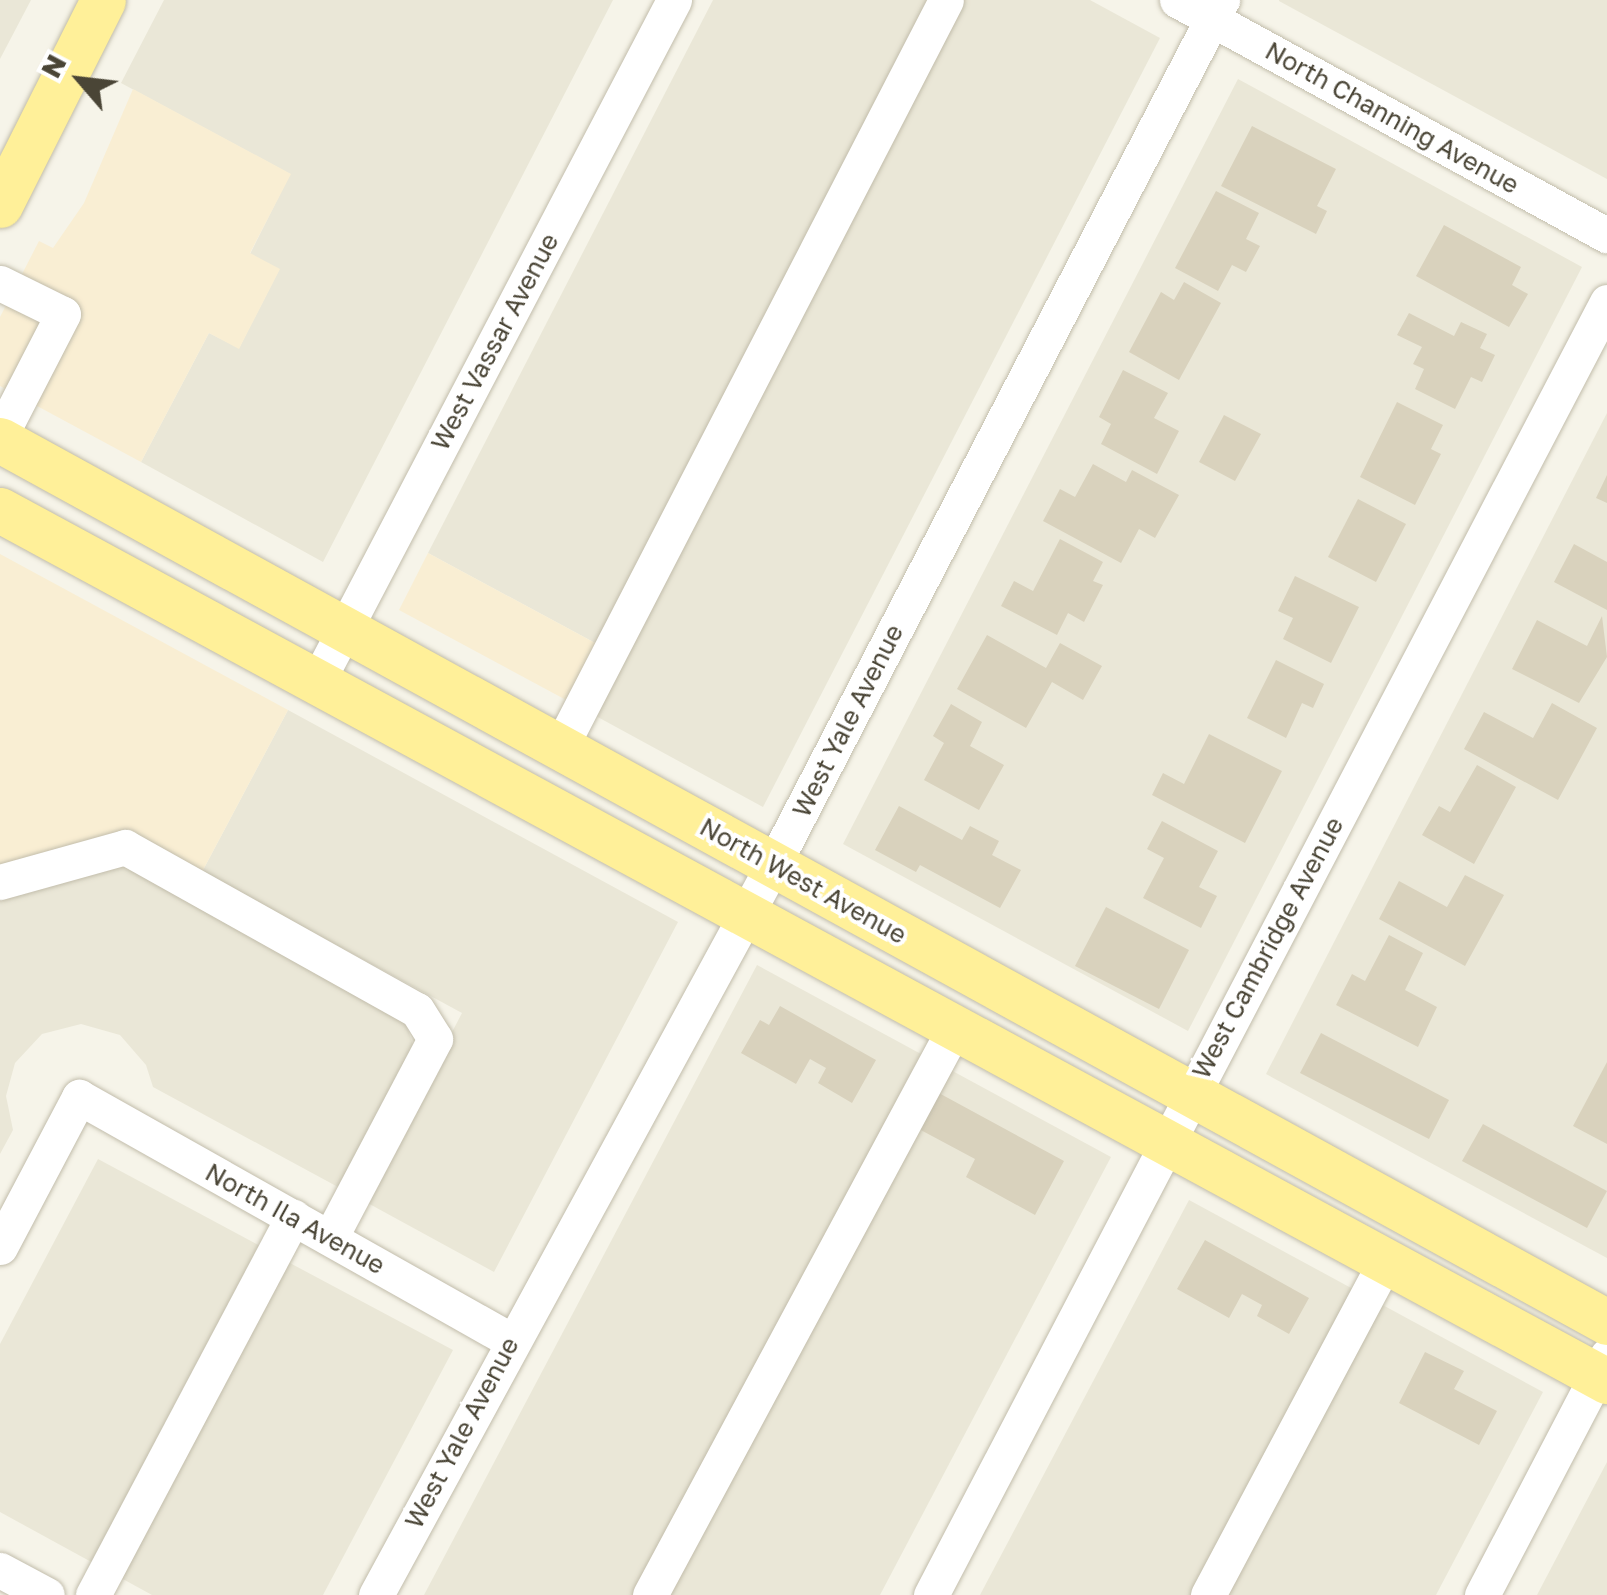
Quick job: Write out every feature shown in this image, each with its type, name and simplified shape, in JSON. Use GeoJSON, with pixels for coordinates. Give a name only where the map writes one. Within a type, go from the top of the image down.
{"type":"FeatureCollection","features":[{"type":"Feature","properties":{"kind":"main road"},"geometry":{"type":"LineString","coordinates":[[0,205],[104,0]]}},
{"type":"Feature","properties":{"kind":"main road","name":"North West Avenue"},"geometry":{"type":"LineString","coordinates":[[0,438],[344,632],[561,746],[1607,1322]]}},
{"type":"Feature","properties":{"kind":"main road"},"geometry":{"type":"LineString","coordinates":[[0,510],[1166,1145],[1385,1262],[1604,1371]]}},
{"type":"Feature","properties":{"kind":"street","name":"West Vassar Avenue"},"geometry":{"type":"LineString","coordinates":[[316,684],[674,0]]}},
{"type":"Feature","properties":{"kind":"street"},"geometry":{"type":"LineString","coordinates":[[561,746],[946,0]]}},
{"type":"Feature","properties":{"kind":"street","name":"North Channing Avenue"},"geometry":{"type":"LineString","coordinates":[[1177,0],[1217,10],[1607,235]]}},
{"type":"Feature","properties":{"kind":"street","name":"West Yale Avenue"},"geometry":{"type":"LineString","coordinates":[[376,1595],[511,1340],[773,865],[1217,10]]}},
{"type":"Feature","properties":{"kind":"street"},"geometry":{"type":"LineString","coordinates":[[0,282],[63,314],[0,438]]}},
{"type":"Feature","properties":{"kind":"street","name":"West Cambridge Avenue"},"geometry":{"type":"LineString","coordinates":[[930,1595],[1607,302]]}},
{"type":"Feature","properties":{"kind":"street"},"geometry":{"type":"LineString","coordinates":[[0,882],[126,847],[417,1010],[435,1040],[330,1238]]}},
{"type":"Feature","properties":{"kind":"street"},"geometry":{"type":"LineString","coordinates":[[650,1595],[954,1028]]}},
{"type":"Feature","properties":{"kind":"street","name":"North Ila Avenue"},"geometry":{"type":"LineString","coordinates":[[0,1247],[80,1098],[511,1340]]}},
{"type":"Feature","properties":{"kind":"street"},"geometry":{"type":"LineString","coordinates":[[93,1595],[292,1217]]}},
{"type":"Feature","properties":{"kind":"street"},"geometry":{"type":"LineString","coordinates":[[1208,1595],[1385,1262]]}},
{"type":"Feature","properties":{"kind":"street"},"geometry":{"type":"LineString","coordinates":[[1482,1595],[1604,1371]]}},
{"type":"Feature","properties":{"kind":"street"},"geometry":{"type":"LineString","coordinates":[[0,1570],[47,1595]]}},
{"type":"Feature","properties":{"kind":"shaded area"},"geometry":{"type":"Polygon","coordinates":[[[0,0],[31,0],[0,59],[0,0]]]}},
{"type":"Feature","properties":{"kind":"shaded area"},"geometry":{"type":"Polygon","coordinates":[[[164,0],[613,0],[323,562],[141,462],[209,333],[239,348],[279,270],[250,254],[290,174],[121,83],[164,0]]]}},
{"type":"Feature","properties":{"kind":"shaded area"},"geometry":{"type":"Polygon","coordinates":[[[713,0],[929,0],[597,644],[428,553],[713,0]]]}},
{"type":"Feature","properties":{"kind":"shaded area"},"geometry":{"type":"Polygon","coordinates":[[[963,0],[1090,0],[1160,38],[763,807],[594,715],[963,0]]]}},
{"type":"Feature","properties":{"kind":"shaded area"},"geometry":{"type":"Polygon","coordinates":[[[1279,0],[1607,0],[1607,179],[1279,1],[1279,0]]]}},
{"type":"Feature","properties":{"kind":"shaded area"},"geometry":{"type":"Polygon","coordinates":[[[1238,79],[1582,267],[1188,1031],[843,844],[1238,79]]]}},
{"type":"Feature","properties":{"kind":"shaded area"},"geometry":{"type":"Polygon","coordinates":[[[133,89],[291,174],[250,253],[280,269],[239,349],[209,333],[141,462],[0,386],[0,317],[39,241],[53,248],[84,203],[133,89]]]}},
{"type":"Feature","properties":{"kind":"shaded area"},"geometry":{"type":"Polygon","coordinates":[[[1607,413],[1607,1258],[1266,1074],[1607,413]]]}},
{"type":"Feature","properties":{"kind":"shaded area"},"geometry":{"type":"Polygon","coordinates":[[[428,553],[597,644],[568,701],[399,610],[428,553]]]}},
{"type":"Feature","properties":{"kind":"shaded area"},"geometry":{"type":"Polygon","coordinates":[[[0,554],[288,710],[202,872],[124,830],[0,868],[0,554]]]}},
{"type":"Feature","properties":{"kind":"shaded area"},"geometry":{"type":"Polygon","coordinates":[[[288,710],[678,922],[494,1272],[364,1201],[462,1013],[202,872],[288,710]]]}},
{"type":"Feature","properties":{"kind":"shaded area"},"geometry":{"type":"Polygon","coordinates":[[[121,862],[403,1015],[413,1045],[338,1187],[153,1087],[146,1065],[120,1035],[81,1024],[42,1034],[15,1063],[6,1096],[13,1130],[0,1154],[0,899],[121,862]]]}},
{"type":"Feature","properties":{"kind":"shaded area"},"geometry":{"type":"Polygon","coordinates":[[[757,965],[921,1054],[635,1595],[424,1595],[757,965]]]}},
{"type":"Feature","properties":{"kind":"shaded area"},"geometry":{"type":"Polygon","coordinates":[[[947,1068],[1111,1157],[880,1595],[668,1595],[947,1068]]]}},
{"type":"Feature","properties":{"kind":"shaded area"},"geometry":{"type":"Polygon","coordinates":[[[98,1159],[262,1247],[95,1564],[0,1512],[0,1344],[98,1159]]]}},
{"type":"Feature","properties":{"kind":"shaded area"},"geometry":{"type":"Polygon","coordinates":[[[1189,1200],[1353,1289],[1191,1595],[980,1595],[1189,1200]]]}},
{"type":"Feature","properties":{"kind":"shaded area"},"geometry":{"type":"Polygon","coordinates":[[[288,1262],[453,1350],[323,1595],[152,1595],[121,1578],[288,1262]]]}},
{"type":"Feature","properties":{"kind":"shaded area"},"geometry":{"type":"Polygon","coordinates":[[[1379,1303],[1543,1392],[1436,1595],[1225,1595],[1379,1303]]]}},
{"type":"Feature","properties":{"kind":"shaded area"},"geometry":{"type":"Polygon","coordinates":[[[1607,1462],[1607,1595],[1537,1595],[1578,1517],[1607,1462]]]}},
{"type":"Feature","properties":{"kind":"building"},"geometry":{"type":"Polygon","coordinates":[[[1252,126],[1336,169],[1317,206],[1327,211],[1316,234],[1221,186],[1252,126]]]}},
{"type":"Feature","properties":{"kind":"building"},"geometry":{"type":"Polygon","coordinates":[[[1216,191],[1259,213],[1246,239],[1260,246],[1246,272],[1232,265],[1218,291],[1175,268],[1216,191]]]}},
{"type":"Feature","properties":{"kind":"building"},"geometry":{"type":"Polygon","coordinates":[[[1444,225],[1521,267],[1512,285],[1528,294],[1509,327],[1416,276],[1444,225]]]}},
{"type":"Feature","properties":{"kind":"building"},"geometry":{"type":"Polygon","coordinates":[[[1184,282],[1221,303],[1179,380],[1129,352],[1161,292],[1174,300],[1184,282]]]}},
{"type":"Feature","properties":{"kind":"building"},"geometry":{"type":"Polygon","coordinates":[[[1409,313],[1454,336],[1461,322],[1487,334],[1480,348],[1495,355],[1482,382],[1471,377],[1455,409],[1415,389],[1424,369],[1413,364],[1422,347],[1397,335],[1409,313]]]}},
{"type":"Feature","properties":{"kind":"building"},"geometry":{"type":"Polygon","coordinates":[[[1123,370],[1168,393],[1154,418],[1179,431],[1157,474],[1101,444],[1111,424],[1099,417],[1123,370]]]}},
{"type":"Feature","properties":{"kind":"building"},"geometry":{"type":"Polygon","coordinates":[[[1397,402],[1443,425],[1431,449],[1441,454],[1415,505],[1360,477],[1397,402]]]}},
{"type":"Feature","properties":{"kind":"building"},"geometry":{"type":"Polygon","coordinates":[[[1224,415],[1261,434],[1235,481],[1199,462],[1224,415]]]}},
{"type":"Feature","properties":{"kind":"building"},"geometry":{"type":"Polygon","coordinates":[[[1093,464],[1126,482],[1132,470],[1179,495],[1155,538],[1139,529],[1121,563],[1043,521],[1060,489],[1075,497],[1093,464]]]}},
{"type":"Feature","properties":{"kind":"building"},"geometry":{"type":"Polygon","coordinates":[[[1607,475],[1607,503],[1596,498],[1607,475]]]}},
{"type":"Feature","properties":{"kind":"building"},"geometry":{"type":"Polygon","coordinates":[[[1358,499],[1406,524],[1376,582],[1328,557],[1358,499]]]}},
{"type":"Feature","properties":{"kind":"building"},"geometry":{"type":"Polygon","coordinates":[[[1060,539],[1103,562],[1093,581],[1103,585],[1084,622],[1068,613],[1057,635],[1001,606],[1014,581],[1033,591],[1060,539]]]}},
{"type":"Feature","properties":{"kind":"building"},"geometry":{"type":"Polygon","coordinates":[[[1574,544],[1607,562],[1607,610],[1554,582],[1574,544]]]}},
{"type":"Feature","properties":{"kind":"building"},"geometry":{"type":"Polygon","coordinates":[[[1295,576],[1359,607],[1331,663],[1283,639],[1293,618],[1278,611],[1295,576]]]}},
{"type":"Feature","properties":{"kind":"building"},"geometry":{"type":"Polygon","coordinates":[[[1602,616],[1607,657],[1579,703],[1512,669],[1537,620],[1587,646],[1602,616]]]}},
{"type":"Feature","properties":{"kind":"building"},"geometry":{"type":"Polygon","coordinates":[[[987,635],[1046,668],[1060,643],[1102,666],[1083,700],[1052,682],[1026,728],[957,689],[987,635]]]}},
{"type":"Feature","properties":{"kind":"building"},"geometry":{"type":"Polygon","coordinates":[[[1276,660],[1324,684],[1313,708],[1302,703],[1286,738],[1247,718],[1276,660]]]}},
{"type":"Feature","properties":{"kind":"building"},"geometry":{"type":"Polygon","coordinates":[[[1552,703],[1597,728],[1558,800],[1464,749],[1484,712],[1533,738],[1552,703]]]}},
{"type":"Feature","properties":{"kind":"building"},"geometry":{"type":"Polygon","coordinates":[[[951,704],[982,722],[970,746],[1004,765],[979,810],[924,780],[944,743],[933,736],[951,704]]]}},
{"type":"Feature","properties":{"kind":"building"},"geometry":{"type":"Polygon","coordinates":[[[1209,734],[1282,771],[1245,843],[1152,795],[1163,773],[1184,784],[1209,734]]]}},
{"type":"Feature","properties":{"kind":"building"},"geometry":{"type":"Polygon","coordinates":[[[1477,765],[1516,787],[1474,864],[1422,835],[1439,806],[1450,812],[1477,765]]]}},
{"type":"Feature","properties":{"kind":"building"},"geometry":{"type":"Polygon","coordinates":[[[899,806],[962,840],[970,826],[999,841],[992,855],[1021,870],[1000,908],[920,865],[916,872],[875,850],[899,806]]]}},
{"type":"Feature","properties":{"kind":"building"},"geometry":{"type":"Polygon","coordinates":[[[1162,821],[1218,851],[1199,887],[1217,896],[1201,928],[1143,898],[1164,858],[1147,849],[1162,821]]]}},
{"type":"Feature","properties":{"kind":"building"},"geometry":{"type":"Polygon","coordinates":[[[1465,875],[1504,895],[1465,966],[1379,919],[1399,881],[1447,907],[1465,875]]]}},
{"type":"Feature","properties":{"kind":"building"},"geometry":{"type":"Polygon","coordinates":[[[1106,907],[1189,950],[1159,1009],[1075,966],[1106,907]]]}},
{"type":"Feature","properties":{"kind":"building"},"geometry":{"type":"Polygon","coordinates":[[[1389,935],[1423,953],[1405,990],[1437,1007],[1418,1047],[1336,1005],[1352,974],[1365,981],[1389,935]]]}},
{"type":"Feature","properties":{"kind":"building"},"geometry":{"type":"Polygon","coordinates":[[[780,1006],[876,1060],[852,1103],[818,1083],[826,1068],[810,1059],[796,1084],[741,1053],[760,1020],[769,1025],[780,1006]]]}},
{"type":"Feature","properties":{"kind":"building"},"geometry":{"type":"Polygon","coordinates":[[[1321,1033],[1449,1100],[1429,1139],[1300,1073],[1321,1033]]]}},
{"type":"Feature","properties":{"kind":"building"},"geometry":{"type":"Polygon","coordinates":[[[1607,1062],[1607,1144],[1573,1126],[1607,1062]]]}},
{"type":"Feature","properties":{"kind":"building"},"geometry":{"type":"Polygon","coordinates":[[[937,1092],[1064,1161],[1035,1215],[966,1177],[975,1159],[917,1128],[937,1092]]]}},
{"type":"Feature","properties":{"kind":"building"},"geometry":{"type":"Polygon","coordinates":[[[1483,1124],[1607,1191],[1587,1228],[1462,1161],[1483,1124]]]}},
{"type":"Feature","properties":{"kind":"building"},"geometry":{"type":"Polygon","coordinates":[[[1205,1240],[1309,1298],[1289,1334],[1257,1316],[1262,1305],[1242,1294],[1229,1318],[1177,1289],[1205,1240]]]}},
{"type":"Feature","properties":{"kind":"building"},"geometry":{"type":"Polygon","coordinates":[[[1425,1352],[1464,1371],[1454,1389],[1497,1411],[1479,1445],[1399,1403],[1425,1352]]]}}]}
